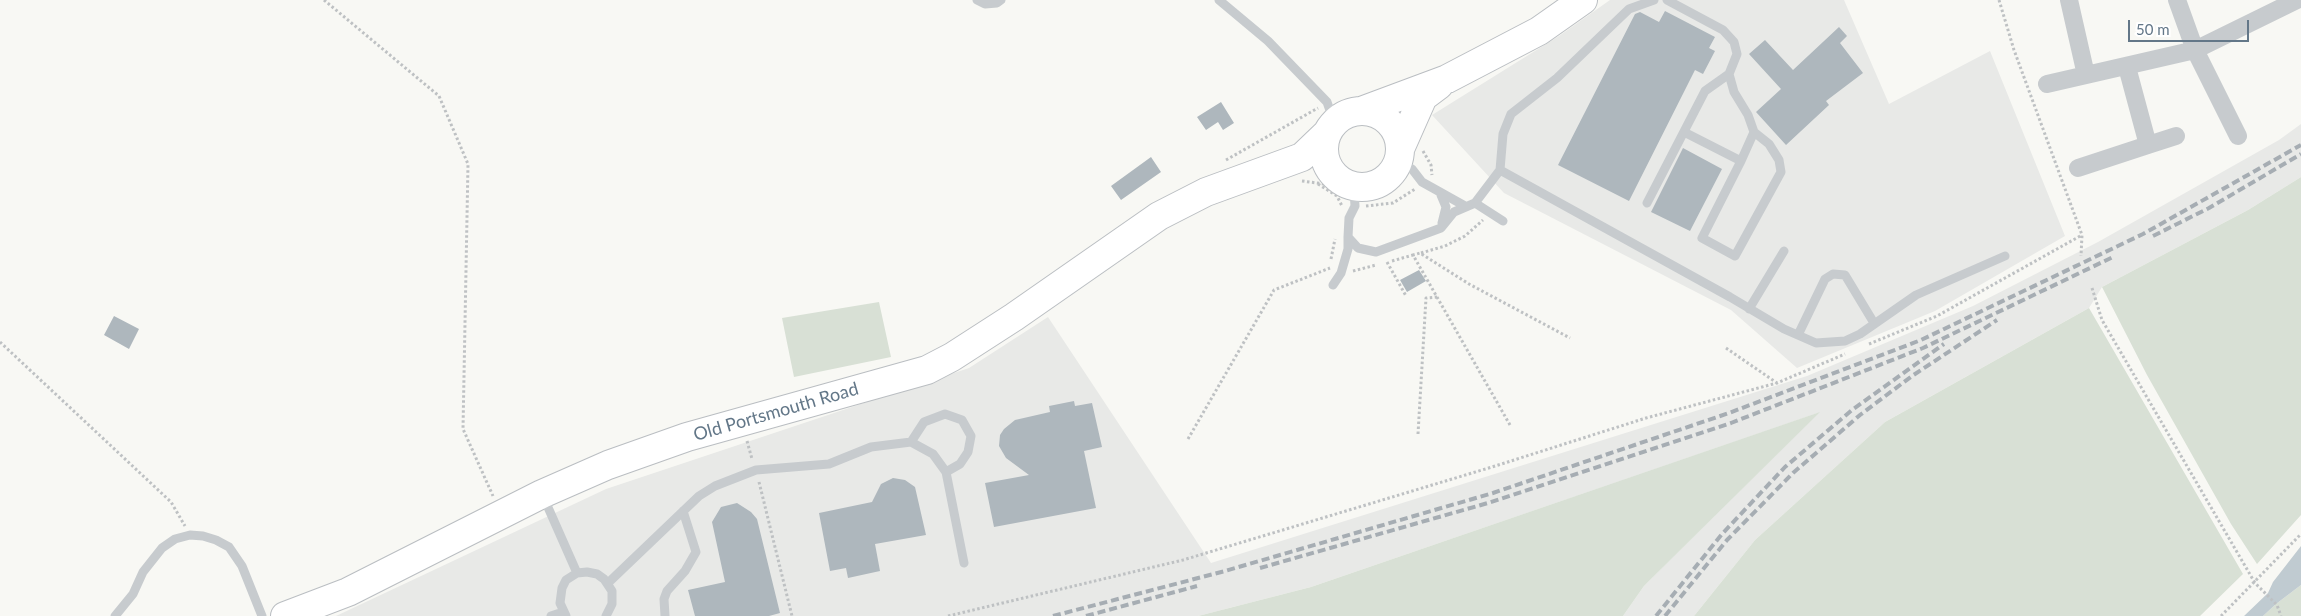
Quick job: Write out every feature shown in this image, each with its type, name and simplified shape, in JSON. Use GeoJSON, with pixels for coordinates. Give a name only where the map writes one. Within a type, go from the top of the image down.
{"type":"FeatureCollection","features":[{"type":"Feature","properties":{"kind":"main road"},"geometry":{"type":"LineString","coordinates":[[1447,79],[1424,96],[1406,154],[1389,176],[1377,185],[1346,190],[1326,165],[1323,150],[1330,129],[1346,114],[1361,111],[1447,79],[1539,31],[1583,0]]}},
{"type":"Feature","properties":{"kind":"main road"},"geometry":{"type":"LineString","coordinates":[[1361,111],[1376,113],[1388,121],[1397,134],[1406,154]]}},
{"type":"Feature","properties":{"kind":"main road","name":"Old Portsmouth Road"},"geometry":{"type":"LineString","coordinates":[[285,616],[348,592],[542,494],[608,465],[687,437],[927,370],[952,357],[1006,322],[1159,216],[1206,192],[1302,157],[1330,129]]}},
{"type":"Feature","properties":{"kind":"main road","name":"Old Portsmouth Road"},"geometry":{"type":"LineString","coordinates":[[1248,178],[1302,174],[1346,190]]}},
{"type":"Feature","properties":{"kind":"street"},"geometry":{"type":"LineString","coordinates":[[2069,0],[2086,75]]}},
{"type":"Feature","properties":{"kind":"street"},"geometry":{"type":"LineString","coordinates":[[2177,0],[2195,50],[2238,136]]}},
{"type":"Feature","properties":{"kind":"street"},"geometry":{"type":"LineString","coordinates":[[2048,84],[2195,50],[2297,0]]}},
{"type":"Feature","properties":{"kind":"street"},"geometry":{"type":"LineString","coordinates":[[2127,67],[2148,145]]}},
{"type":"Feature","properties":{"kind":"street"},"geometry":{"type":"LineString","coordinates":[[2078,168],[2176,136]]}},
{"type":"Feature","properties":{"kind":"lane"},"geometry":{"type":"LineString","coordinates":[[977,0],[985,4],[997,3],[1001,0]]}},
{"type":"Feature","properties":{"kind":"lane"},"geometry":{"type":"LineString","coordinates":[[1219,0],[1268,40],[1327,102],[1330,129]]}},
{"type":"Feature","properties":{"kind":"lane"},"geometry":{"type":"LineString","coordinates":[[1348,237],[1358,248],[1376,252],[1441,228],[1454,212],[1475,203],[1500,170],[1503,134],[1511,114],[1557,78],[1629,9],[1654,0]]}},
{"type":"Feature","properties":{"kind":"lane"},"geometry":{"type":"LineString","coordinates":[[1647,203],[1705,91],[1729,74],[1737,54],[1734,42],[1724,30],[1667,0]]}},
{"type":"Feature","properties":{"kind":"lane"},"geometry":{"type":"LineString","coordinates":[[1729,74],[1734,92],[1748,115],[1754,132],[1769,144],[1779,160],[1781,172],[1735,256],[1702,238],[1754,132]]}},
{"type":"Feature","properties":{"kind":"lane"},"geometry":{"type":"LineString","coordinates":[[1684,132],[1741,161]]}},
{"type":"Feature","properties":{"kind":"lane"},"geometry":{"type":"LineString","coordinates":[[1406,154],[1412,169],[1422,182],[1441,195],[1465,206]]}},
{"type":"Feature","properties":{"kind":"lane"},"geometry":{"type":"LineString","coordinates":[[1500,170],[1784,329],[1816,343],[1846,341],[1916,295],[2005,256]]}},
{"type":"Feature","properties":{"kind":"lane"},"geometry":{"type":"LineString","coordinates":[[1333,285],[1341,273],[1348,249],[1349,218],[1346,190]]}},
{"type":"Feature","properties":{"kind":"lane"},"geometry":{"type":"LineString","coordinates":[[1441,195],[1446,207],[1441,228]]}},
{"type":"Feature","properties":{"kind":"lane"},"geometry":{"type":"LineString","coordinates":[[1475,203],[1503,221]]}},
{"type":"Feature","properties":{"kind":"lane"},"geometry":{"type":"LineString","coordinates":[[1750,309],[1784,251]]}},
{"type":"Feature","properties":{"kind":"lane"},"geometry":{"type":"LineString","coordinates":[[1798,335],[1825,279],[1833,274],[1845,275],[1874,323]]}},
{"type":"Feature","properties":{"kind":"lane"},"geometry":{"type":"LineString","coordinates":[[911,442],[924,422],[945,414],[962,420],[971,436],[968,452],[960,464],[946,472]]}},
{"type":"Feature","properties":{"kind":"lane"},"geometry":{"type":"LineString","coordinates":[[608,583],[699,496],[715,486],[756,470],[830,464],[871,447],[911,442],[933,454],[946,472],[964,563]]}},
{"type":"Feature","properties":{"kind":"lane"},"geometry":{"type":"LineString","coordinates":[[542,494],[577,573]]}},
{"type":"Feature","properties":{"kind":"lane"},"geometry":{"type":"LineString","coordinates":[[665,616],[664,599],[667,591],[685,572],[696,552],[683,511]]}},
{"type":"Feature","properties":{"kind":"lane"},"geometry":{"type":"LineString","coordinates":[[115,616],[133,594],[143,572],[162,548],[175,539],[190,535],[203,536],[229,547],[242,566],[262,616]]}},
{"type":"Feature","properties":{"kind":"lane"},"geometry":{"type":"LineString","coordinates":[[551,616],[565,614],[560,603],[562,588],[566,580],[577,573],[586,572],[596,574],[608,583],[612,591],[612,604],[606,616]]}},
{"type":"Feature","properties":{"kind":"path"},"geometry":{"type":"LineString","coordinates":[[324,0],[439,96],[468,164],[463,429],[483,476]]}},
{"type":"Feature","properties":{"kind":"path"},"geometry":{"type":"LineString","coordinates":[[1999,0],[2014,50],[2082,235],[2081,256]]}},
{"type":"Feature","properties":{"kind":"path"},"geometry":{"type":"LineString","coordinates":[[1299,181],[1332,185],[1346,190],[1376,206],[1394,203],[1409,195],[1422,182],[1426,173],[1406,154]]}},
{"type":"Feature","properties":{"kind":"path"},"geometry":{"type":"LineString","coordinates":[[1866,345],[1937,316],[2082,235]]}},
{"type":"Feature","properties":{"kind":"path"},"geometry":{"type":"LineString","coordinates":[[1510,425],[1413,255],[1420,253],[1470,284],[1570,338]]}},
{"type":"Feature","properties":{"kind":"path"},"geometry":{"type":"LineString","coordinates":[[1387,262],[1406,296]]}},
{"type":"Feature","properties":{"kind":"path"},"geometry":{"type":"LineString","coordinates":[[1188,439],[1274,290],[1332,268]]}},
{"type":"Feature","properties":{"kind":"path"},"geometry":{"type":"LineString","coordinates":[[2092,288],[2102,320],[2255,583],[2277,605],[2281,616]]}},
{"type":"Feature","properties":{"kind":"path"},"geometry":{"type":"LineString","coordinates":[[1418,434],[1426,298],[1437,298]]}},
{"type":"Feature","properties":{"kind":"path"},"geometry":{"type":"LineString","coordinates":[[0,342],[171,502],[190,535]]}},
{"type":"Feature","properties":{"kind":"path"},"geometry":{"type":"LineString","coordinates":[[1726,348],[1777,382]]}},
{"type":"Feature","properties":{"kind":"path"},"geometry":{"type":"LineString","coordinates":[[948,616],[1184,560],[1492,467],[1646,418],[1777,382],[1848,353]]}},
{"type":"Feature","properties":{"kind":"path"},"geometry":{"type":"LineString","coordinates":[[740,422],[756,470],[792,616]]}},
{"type":"Feature","properties":{"kind":"path"},"geometry":{"type":"LineString","coordinates":[[2220,616],[2255,583],[2301,534]]}},
{"type":"Feature","properties":{"kind":"shaded area"},"geometry":{"type":"Polygon","coordinates":[[[1610,0],[1844,0],[1889,104],[1990,51],[2065,236],[1935,311],[1797,368],[1731,310],[1504,193],[1432,115],[1559,36],[1610,0]]]}},
{"type":"Feature","properties":{"kind":"shaded area"},"geometry":{"type":"Polygon","coordinates":[[[2301,124],[2301,177],[2248,210],[2102,287],[2089,308],[1885,422],[1755,540],[1694,616],[1623,616],[1644,586],[1818,413],[1311,587],[1198,616],[336,616],[606,489],[969,368],[1048,317],[1211,563],[1807,376],[1973,306],[2098,242],[2279,140],[2301,124]]]}},
{"type":"Feature","properties":{"kind":"shaded area"},"geometry":{"type":"Polygon","coordinates":[[[2301,177],[2301,515],[2257,564],[2231,524],[2147,375],[2102,287],[2248,210],[2301,177]]]}},
{"type":"Feature","properties":{"kind":"shaded area"},"geometry":{"type":"Polygon","coordinates":[[[879,302],[891,357],[794,377],[782,318],[879,302]]]}},
{"type":"Feature","properties":{"kind":"shaded area"},"geometry":{"type":"Polygon","coordinates":[[[2089,308],[2243,574],[2200,616],[1694,616],[1755,540],[1885,422],[2089,308]]]}},
{"type":"Feature","properties":{"kind":"shaded area"},"geometry":{"type":"Polygon","coordinates":[[[1820,412],[1644,586],[1623,616],[1198,616],[1311,587],[1820,412]]]}},
{"type":"Feature","properties":{"kind":"shaded area"},"geometry":{"type":"Polygon","coordinates":[[[2301,546],[2301,585],[2263,616],[2244,616],[2268,593],[2273,582],[2301,546]]]}},
{"type":"Feature","properties":{"kind":"shaded area"},"geometry":{"type":"Polygon","coordinates":[[[2301,585],[2301,616],[2263,616],[2276,604],[2301,585]]]}},
{"type":"Feature","properties":{"kind":"building"},"geometry":{"type":"Polygon","coordinates":[[[1665,11],[1715,37],[1709,48],[1715,51],[1703,74],[1695,70],[1629,201],[1558,165],[1635,14],[1640,12],[1659,22],[1665,11]]]}},
{"type":"Feature","properties":{"kind":"building"},"geometry":{"type":"Polygon","coordinates":[[[1839,27],[1847,36],[1840,43],[1863,73],[1826,101],[1829,105],[1786,145],[1756,112],[1781,89],[1749,54],[1765,40],[1793,70],[1839,27]]]}},
{"type":"Feature","properties":{"kind":"building"},"geometry":{"type":"Polygon","coordinates":[[[1221,102],[1234,123],[1223,130],[1218,122],[1206,130],[1197,117],[1221,102]]]}},
{"type":"Feature","properties":{"kind":"building"},"geometry":{"type":"Polygon","coordinates":[[[1683,148],[1722,169],[1690,231],[1651,212],[1683,148]]]}},
{"type":"Feature","properties":{"kind":"building"},"geometry":{"type":"Polygon","coordinates":[[[1151,157],[1161,172],[1121,200],[1111,186],[1151,157]]]}},
{"type":"Feature","properties":{"kind":"building"},"geometry":{"type":"Polygon","coordinates":[[[1419,270],[1426,281],[1407,292],[1400,280],[1419,270]]]}},
{"type":"Feature","properties":{"kind":"building"},"geometry":{"type":"Polygon","coordinates":[[[114,316],[139,329],[129,349],[104,335],[114,316]]]}},
{"type":"Feature","properties":{"kind":"building"},"geometry":{"type":"Polygon","coordinates":[[[1074,401],[1075,406],[1092,403],[1102,447],[1084,451],[1096,508],[994,527],[985,483],[1029,475],[1006,458],[999,446],[1000,435],[1015,420],[1050,412],[1049,406],[1074,401]]]}},
{"type":"Feature","properties":{"kind":"building"},"geometry":{"type":"Polygon","coordinates":[[[893,478],[905,480],[915,487],[926,535],[875,544],[880,571],[848,578],[846,568],[830,571],[819,513],[872,502],[881,484],[893,478]]]}},
{"type":"Feature","properties":{"kind":"building"},"geometry":{"type":"Polygon","coordinates":[[[737,503],[751,512],[757,519],[780,613],[769,616],[695,616],[688,590],[725,582],[712,522],[721,507],[737,503]]]}},
{"type":"Feature","properties":{"kind":"railway"},"geometry":{"type":"LineString","coordinates":[[1053,616],[1225,571],[1493,493],[1729,413],[1921,340],[2143,234],[2301,145]]}},
{"type":"Feature","properties":{"kind":"railway"},"geometry":{"type":"LineString","coordinates":[[2153,236],[2209,208],[2301,154]]}},
{"type":"Feature","properties":{"kind":"railway"},"geometry":{"type":"LineString","coordinates":[[1260,568],[1488,503],[1731,423],[1923,348],[2113,257]]}},
{"type":"Feature","properties":{"kind":"railway"},"geometry":{"type":"LineString","coordinates":[[1665,616],[1727,540],[1793,473],[1860,415],[1912,376],[1997,320]]}},
{"type":"Feature","properties":{"kind":"railway"},"geometry":{"type":"LineString","coordinates":[[1656,616],[1722,534],[1785,467],[1852,410],[1944,344]]}},
{"type":"Feature","properties":{"kind":"railway"},"geometry":{"type":"LineString","coordinates":[[1086,616],[1197,586]]}}]}
